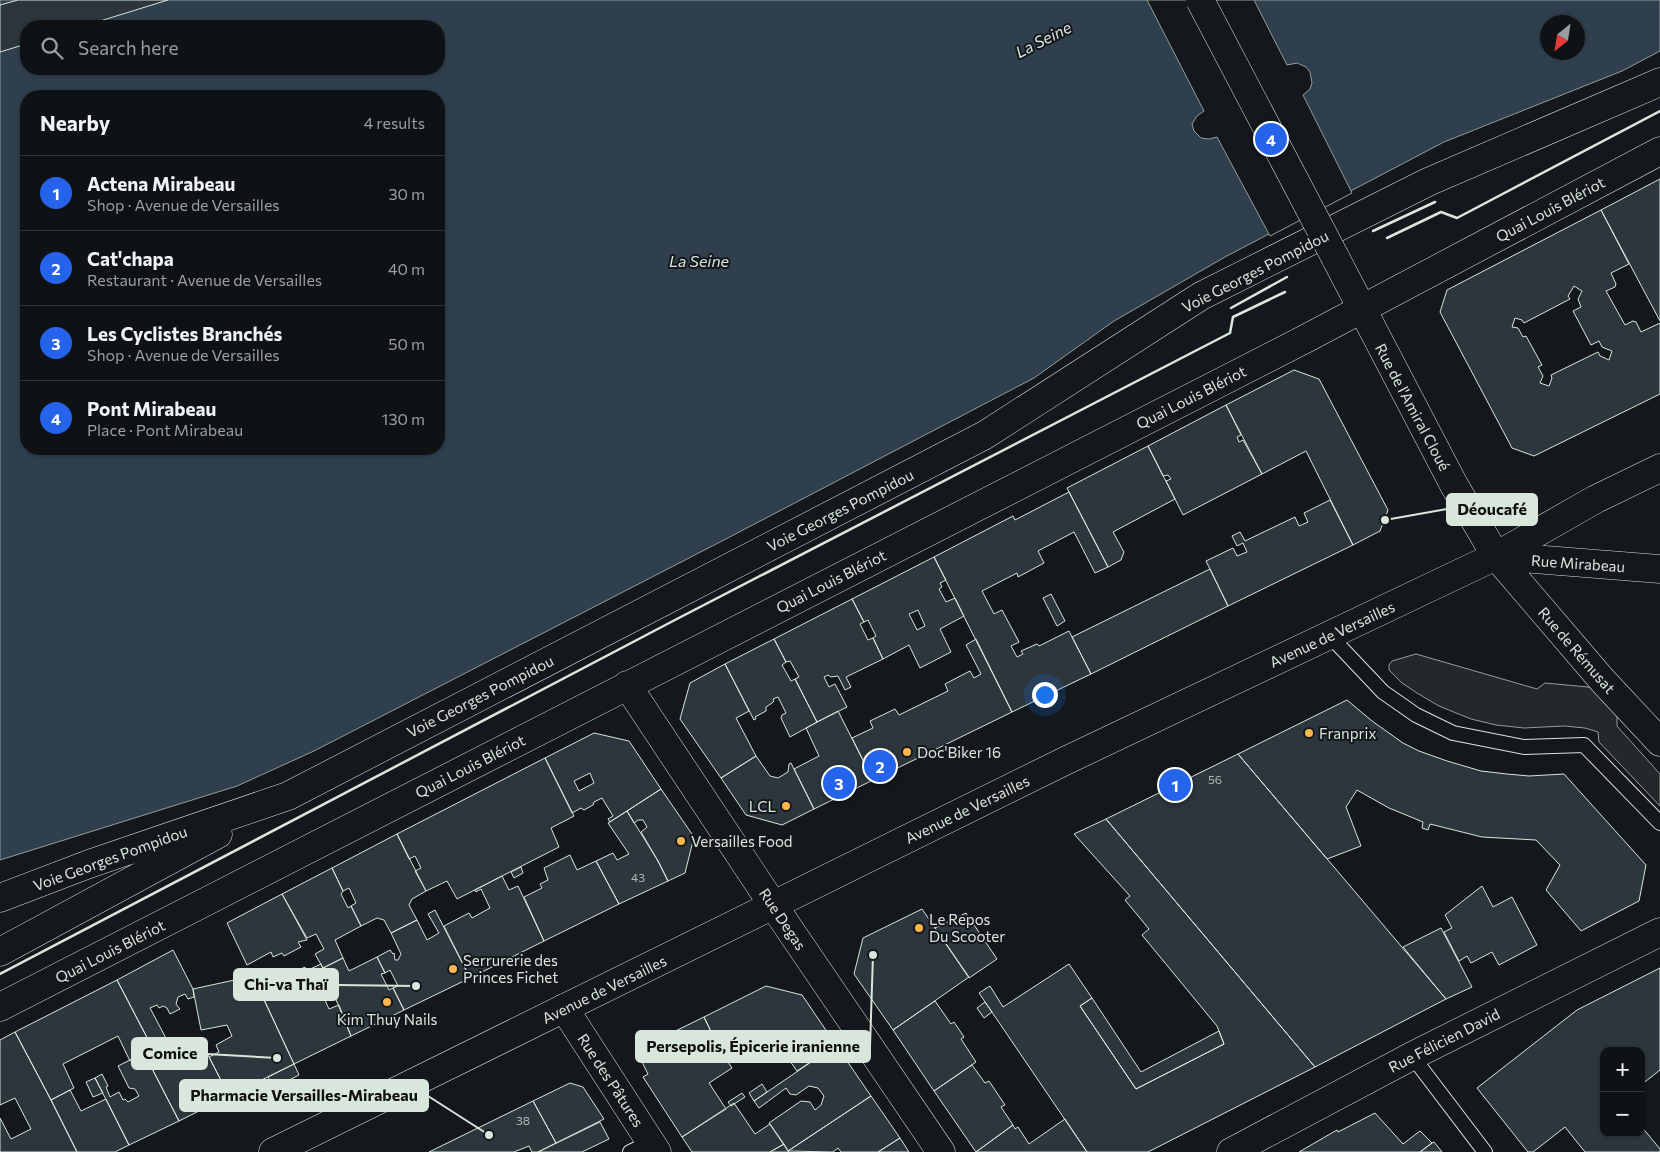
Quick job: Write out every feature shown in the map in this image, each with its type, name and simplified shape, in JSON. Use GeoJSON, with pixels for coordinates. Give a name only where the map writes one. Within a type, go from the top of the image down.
{"type":"FeatureCollection","features":[{"type":"Feature","properties":{"kind":"main road","name":"Rue de l'Amiral Cloué"},"geometry":{"type":"LineString","coordinates":[[1200,0],[1454,485],[1496,556]]}},
{"type":"Feature","properties":{"kind":"main road","name":"Voie Georges Pompidou"},"geometry":{"type":"LineString","coordinates":[[0,898],[89,864],[288,796],[985,434],[1201,296],[1428,182],[1660,82]]}},
{"type":"Feature","properties":{"kind":"main road","name":"Quai Louis Blériot"},"geometry":{"type":"LineString","coordinates":[[0,1008],[1362,309],[1660,151]]}},
{"type":"Feature","properties":{"kind":"main road","name":"Avenue de Versailles"},"geometry":{"type":"LineString","coordinates":[[274,1152],[1067,760],[1496,556],[1596,499],[1660,468]]}},
{"type":"Feature","properties":{"kind":"main road","name":"Rue Mirabeau"},"geometry":{"type":"LineString","coordinates":[[1496,556],[1660,569]]}},
{"type":"Feature","properties":{"kind":"main road","name":"Rue de Rémusat"},"geometry":{"type":"LineString","coordinates":[[1496,556],[1603,681],[1660,742]]}},
{"type":"Feature","properties":{"kind":"main road","name":"Rue Degas"},"geometry":{"type":"LineString","coordinates":[[627,685],[773,905],[941,1152]]}},
{"type":"Feature","properties":{"kind":"main road"},"geometry":{"type":"LineString","coordinates":[[0,952],[288,796]]}},
{"type":"Feature","properties":{"kind":"main road","name":"Rue Félicien David"},"geometry":{"type":"LineString","coordinates":[[1231,1152],[1412,1056],[1660,932]]}},
{"type":"Feature","properties":{"kind":"main road","name":"Rue des Pâtures"},"geometry":{"type":"LineString","coordinates":[[564,1008],[646,1149]]}},
{"type":"Feature","properties":{"kind":"lane"},"geometry":{"type":"LineString","coordinates":[[1330,635],[1383,692],[1416,715],[1453,733],[1524,747],[1584,745],[1660,823]]}},
{"type":"Feature","properties":{"kind":"lane"},"geometry":{"type":"LineString","coordinates":[[1412,1056],[1485,1152]]}},
{"type":"Feature","properties":{"kind":"shaded area"},"geometry":{"type":"Polygon","coordinates":[[[1416,654],[1537,689],[1545,683],[1591,688],[1617,715],[1617,726],[1660,774],[1660,806],[1599,742],[1598,732],[1585,728],[1564,726],[1524,728],[1496,725],[1471,719],[1439,706],[1417,693],[1402,683],[1389,670],[1389,665],[1392,661],[1416,654]]]}},
{"type":"Feature","properties":{"kind":"water","name":"La Seine"},"geometry":{"type":"Polygon","coordinates":[[[0,0],[1660,0],[1660,51],[1622,71],[1444,142],[1225,257],[1114,321],[1034,378],[314,751],[237,786],[0,860],[0,0]]]}},
{"type":"Feature","properties":{"kind":"pier"},"geometry":{"type":"Polygon","coordinates":[[[1147,0],[1254,0],[1287,65],[1297,63],[1306,67],[1310,72],[1312,83],[1310,89],[1303,95],[1352,193],[1270,236],[1217,137],[1201,138],[1194,131],[1192,124],[1197,116],[1204,111],[1147,0]]]}},
{"type":"Feature","properties":{"kind":"building"},"geometry":{"type":"Polygon","coordinates":[[[18,0],[168,0],[103,20],[20,20],[20,46],[0,52],[0,5],[18,0]]]}},
{"type":"Feature","properties":{"kind":"building"},"geometry":{"type":"Polygon","coordinates":[[[1660,179],[1660,321],[1601,210],[1660,179]]]}},
{"type":"Feature","properties":{"kind":"building"},"geometry":{"type":"Polygon","coordinates":[[[1601,210],[1629,264],[1611,273],[1616,284],[1615,287],[1606,291],[1625,325],[1633,321],[1636,322],[1641,332],[1660,323],[1660,394],[1534,456],[1512,448],[1440,312],[1447,290],[1601,210]],[[1574,286],[1568,296],[1570,299],[1524,323],[1522,320],[1515,318],[1512,327],[1518,328],[1523,337],[1526,336],[1542,365],[1538,367],[1543,376],[1540,383],[1549,386],[1552,378],[1551,375],[1598,352],[1600,356],[1609,360],[1612,351],[1602,347],[1599,341],[1591,345],[1573,311],[1581,307],[1578,299],[1582,291],[1574,286]]]}},
{"type":"Feature","properties":{"kind":"building"},"geometry":{"type":"Polygon","coordinates":[[[1294,370],[1319,379],[1388,510],[1380,531],[1353,545],[1306,451],[1262,474],[1226,405],[1294,370]]]}},
{"type":"Feature","properties":{"kind":"building"},"geometry":{"type":"Polygon","coordinates":[[[1226,405],[1241,435],[1237,437],[1239,442],[1243,440],[1262,474],[1183,515],[1166,481],[1171,479],[1168,475],[1163,476],[1148,446],[1226,405]]]}},
{"type":"Feature","properties":{"kind":"building"},"geometry":{"type":"Polygon","coordinates":[[[1148,446],[1175,499],[1113,532],[1124,552],[1121,560],[1108,567],[1067,488],[1148,446]]]}},
{"type":"Feature","properties":{"kind":"building"},"geometry":{"type":"Polygon","coordinates":[[[1069,492],[1108,567],[1095,573],[1074,532],[1038,551],[1044,563],[1018,577],[1017,573],[982,591],[994,614],[1002,610],[1019,642],[1011,646],[1017,657],[1023,654],[1021,651],[1037,644],[1039,646],[1069,631],[1091,674],[1012,712],[934,557],[1013,516],[1015,520],[1069,492]]]}},
{"type":"Feature","properties":{"kind":"building"},"geometry":{"type":"Polygon","coordinates":[[[1330,500],[1353,545],[1228,606],[1206,561],[1233,548],[1237,556],[1247,552],[1243,543],[1237,546],[1232,536],[1240,532],[1245,541],[1295,517],[1299,526],[1308,522],[1304,513],[1330,500]]]}},
{"type":"Feature","properties":{"kind":"building"},"geometry":{"type":"Polygon","coordinates":[[[934,557],[946,580],[940,583],[942,587],[939,589],[946,602],[955,598],[964,616],[940,629],[951,652],[920,668],[909,645],[883,659],[873,638],[876,636],[868,620],[864,622],[852,599],[934,557]],[[918,610],[909,614],[917,630],[925,626],[918,610]]]}},
{"type":"Feature","properties":{"kind":"building"},"geometry":{"type":"Polygon","coordinates":[[[1210,569],[1228,606],[1091,674],[1072,637],[1210,569]]]}},
{"type":"Feature","properties":{"kind":"building"},"geometry":{"type":"Polygon","coordinates":[[[1051,594],[1065,621],[1057,626],[1043,598],[1051,594]]]}},
{"type":"Feature","properties":{"kind":"building"},"geometry":{"type":"Polygon","coordinates":[[[852,599],[864,622],[860,624],[868,640],[873,638],[883,659],[846,677],[851,687],[845,690],[838,676],[831,677],[828,675],[824,677],[829,687],[835,684],[847,707],[817,722],[795,679],[799,677],[790,661],[786,662],[774,639],[852,599]]]}},
{"type":"Feature","properties":{"kind":"building"},"geometry":{"type":"Polygon","coordinates":[[[774,639],[786,662],[782,665],[791,681],[795,679],[817,722],[790,737],[781,718],[786,713],[778,697],[773,699],[774,701],[766,707],[766,711],[755,717],[756,719],[754,720],[725,664],[774,639]]]}},
{"type":"Feature","properties":{"kind":"building"},"geometry":{"type":"Polygon","coordinates":[[[976,639],[1012,712],[873,780],[852,738],[873,728],[870,721],[895,709],[899,715],[948,691],[945,684],[970,671],[974,678],[981,674],[966,645],[976,639]]]}},
{"type":"Feature","properties":{"kind":"building"},"geometry":{"type":"Polygon","coordinates":[[[725,664],[749,711],[736,718],[756,756],[721,778],[680,719],[690,683],[725,664]]]}},
{"type":"Feature","properties":{"kind":"building"},"geometry":{"type":"Polygon","coordinates":[[[1347,700],[1403,743],[1447,761],[1481,771],[1507,774],[1529,776],[1564,774],[1646,865],[1639,901],[1581,931],[1546,890],[1560,865],[1536,840],[1482,837],[1430,824],[1428,830],[1422,828],[1423,822],[1389,808],[1357,790],[1346,807],[1361,846],[1327,859],[1238,754],[1347,700]]]}},
{"type":"Feature","properties":{"kind":"building"},"geometry":{"type":"Polygon","coordinates":[[[838,711],[873,780],[814,809],[794,769],[819,756],[806,728],[838,711]]]}},
{"type":"Feature","properties":{"kind":"building"},"geometry":{"type":"Polygon","coordinates":[[[594,733],[629,741],[661,789],[610,822],[608,819],[613,816],[602,798],[584,810],[581,808],[572,813],[545,758],[594,733]],[[590,773],[574,781],[579,791],[594,783],[590,773]]]}},
{"type":"Feature","properties":{"kind":"building"},"geometry":{"type":"Polygon","coordinates":[[[1238,754],[1446,999],[1315,1067],[1106,819],[1238,754]]]}},
{"type":"Feature","properties":{"kind":"building"},"geometry":{"type":"Polygon","coordinates":[[[756,756],[770,776],[778,778],[788,772],[789,764],[791,763],[814,809],[782,825],[746,815],[721,778],[756,756]]]}},
{"type":"Feature","properties":{"kind":"building"},"geometry":{"type":"Polygon","coordinates":[[[545,758],[574,816],[551,828],[559,847],[457,899],[447,881],[426,891],[415,871],[421,868],[415,856],[409,859],[397,834],[545,758]]]}},
{"type":"Feature","properties":{"kind":"building"},"geometry":{"type":"Polygon","coordinates":[[[661,789],[694,837],[685,873],[668,881],[641,832],[647,827],[643,820],[638,820],[634,823],[627,811],[661,789]]]}},
{"type":"Feature","properties":{"kind":"building"},"geometry":{"type":"Polygon","coordinates":[[[627,811],[668,881],[619,904],[596,861],[613,853],[617,860],[629,854],[608,823],[627,811]]]}},
{"type":"Feature","properties":{"kind":"building"},"geometry":{"type":"Polygon","coordinates":[[[1106,819],[1315,1067],[1148,1152],[1087,1152],[979,993],[990,986],[1003,1007],[1069,964],[1092,998],[1080,1006],[1136,1089],[1224,1044],[1217,1026],[1142,935],[1149,929],[1125,900],[1130,896],[1074,834],[1106,819]]]}},
{"type":"Feature","properties":{"kind":"building"},"geometry":{"type":"Polygon","coordinates":[[[397,834],[426,891],[412,899],[409,905],[417,920],[391,933],[384,920],[377,918],[361,926],[351,906],[356,903],[349,888],[343,891],[332,868],[397,834]]]}},
{"type":"Feature","properties":{"kind":"building"},"geometry":{"type":"Polygon","coordinates":[[[570,855],[577,870],[596,861],[619,904],[544,941],[524,897],[542,888],[540,884],[548,880],[544,868],[570,855]]]}},
{"type":"Feature","properties":{"kind":"building"},"geometry":{"type":"Polygon","coordinates":[[[521,867],[523,873],[514,878],[511,872],[521,867]]]}},
{"type":"Feature","properties":{"kind":"building"},"geometry":{"type":"Polygon","coordinates":[[[332,868],[343,891],[341,894],[348,908],[351,906],[361,926],[335,940],[343,958],[323,968],[315,954],[324,949],[316,934],[307,938],[282,894],[332,868]]]}},
{"type":"Feature","properties":{"kind":"building"},"geometry":{"type":"Polygon","coordinates":[[[502,876],[509,890],[518,886],[544,941],[470,978],[444,926],[469,913],[472,918],[490,908],[481,889],[476,892],[475,890],[502,876]]]}},
{"type":"Feature","properties":{"kind":"building"},"geometry":{"type":"Polygon","coordinates":[[[1482,886],[1493,907],[1512,897],[1537,945],[1499,965],[1492,952],[1471,963],[1467,956],[1459,961],[1444,932],[1452,928],[1445,915],[1482,886]]]}},
{"type":"Feature","properties":{"kind":"building"},"geometry":{"type":"Polygon","coordinates":[[[282,894],[307,940],[298,942],[301,947],[284,956],[282,953],[273,957],[271,952],[247,965],[227,923],[282,894]]]}},
{"type":"Feature","properties":{"kind":"building"},"geometry":{"type":"Polygon","coordinates":[[[922,909],[969,977],[893,1030],[854,974],[863,938],[922,909]]]}},
{"type":"Feature","properties":{"kind":"building"},"geometry":{"type":"Polygon","coordinates":[[[435,910],[470,978],[404,1010],[393,988],[398,986],[390,970],[385,973],[377,957],[390,950],[394,953],[395,960],[398,960],[401,954],[391,933],[417,920],[427,940],[439,933],[428,914],[435,910]]]}},
{"type":"Feature","properties":{"kind":"building"},"geometry":{"type":"Polygon","coordinates":[[[966,913],[997,959],[969,978],[935,928],[966,913]]]}},
{"type":"Feature","properties":{"kind":"building"},"geometry":{"type":"Polygon","coordinates":[[[1441,928],[1472,987],[1446,999],[1403,947],[1441,928]]]}},
{"type":"Feature","properties":{"kind":"building"},"geometry":{"type":"Polygon","coordinates":[[[173,950],[193,989],[194,997],[188,999],[185,994],[178,997],[176,1004],[180,1009],[170,1014],[167,1008],[163,1006],[159,1008],[157,1005],[150,1008],[168,1042],[153,1049],[117,980],[173,950]]]}},
{"type":"Feature","properties":{"kind":"building"},"geometry":{"type":"Polygon","coordinates":[[[377,957],[385,973],[381,974],[389,990],[393,988],[404,1010],[351,1036],[323,968],[343,958],[349,971],[377,957]]]}},
{"type":"Feature","properties":{"kind":"building"},"geometry":{"type":"Polygon","coordinates":[[[321,964],[330,985],[320,989],[329,1009],[339,1005],[351,1036],[294,1064],[259,989],[305,967],[306,971],[321,964]]]}},
{"type":"Feature","properties":{"kind":"building"},"geometry":{"type":"Polygon","coordinates":[[[1660,968],[1660,1070],[1645,1082],[1645,1047],[1600,1047],[1600,1137],[1645,1137],[1645,1131],[1660,1149],[1660,1152],[1585,1152],[1565,1127],[1533,1152],[1528,1152],[1477,1088],[1577,1010],[1660,968]]]}},
{"type":"Feature","properties":{"kind":"building"},"geometry":{"type":"Polygon","coordinates":[[[253,976],[294,1064],[229,1096],[209,1057],[219,1052],[216,1045],[232,1036],[227,1025],[201,1030],[193,989],[253,976]]]}},
{"type":"Feature","properties":{"kind":"building"},"geometry":{"type":"Polygon","coordinates":[[[117,980],[153,1049],[130,1061],[118,1036],[63,1064],[74,1088],[51,1100],[15,1032],[117,980]]]}},
{"type":"Feature","properties":{"kind":"building"},"geometry":{"type":"Polygon","coordinates":[[[766,986],[802,995],[836,1045],[797,1071],[782,1050],[773,1049],[772,1056],[762,1056],[763,1051],[757,1042],[725,1058],[704,1017],[766,986]]]}},
{"type":"Feature","properties":{"kind":"building"},"geometry":{"type":"Polygon","coordinates":[[[1092,998],[1141,1072],[1219,1031],[1224,1044],[1136,1089],[1080,1006],[1092,998]]]}},
{"type":"Feature","properties":{"kind":"building"},"geometry":{"type":"Polygon","coordinates":[[[935,1001],[951,1024],[954,1022],[964,1037],[961,1039],[976,1062],[934,1091],[893,1030],[935,1001]]]}},
{"type":"Feature","properties":{"kind":"building"},"geometry":{"type":"Polygon","coordinates":[[[985,1002],[992,1012],[984,1018],[977,1008],[985,1002]]]}},
{"type":"Feature","properties":{"kind":"building"},"geometry":{"type":"Polygon","coordinates":[[[704,1017],[719,1048],[732,1068],[709,1083],[726,1109],[682,1137],[643,1077],[648,1074],[642,1057],[646,1050],[654,1044],[653,1042],[704,1017]]]}},
{"type":"Feature","properties":{"kind":"building"},"geometry":{"type":"Polygon","coordinates":[[[15,1032],[77,1152],[0,1152],[0,1118],[11,1139],[31,1129],[15,1098],[0,1105],[0,1040],[15,1032]]]}},
{"type":"Feature","properties":{"kind":"building"},"geometry":{"type":"Polygon","coordinates":[[[202,1038],[204,1047],[229,1096],[179,1121],[144,1053],[165,1043],[173,1059],[176,1057],[181,1060],[196,1053],[193,1040],[202,1038]]]}},
{"type":"Feature","properties":{"kind":"building"},"geometry":{"type":"Polygon","coordinates":[[[836,1045],[871,1096],[788,1151],[769,1123],[801,1101],[810,1102],[815,1110],[821,1105],[824,1096],[818,1088],[809,1086],[796,1095],[790,1094],[786,1088],[759,1108],[754,1101],[836,1045]]]}},
{"type":"Feature","properties":{"kind":"building"},"geometry":{"type":"Polygon","coordinates":[[[144,1053],[179,1121],[129,1145],[95,1078],[102,1074],[108,1086],[106,1087],[110,1097],[119,1092],[123,1100],[125,1099],[128,1102],[139,1096],[135,1089],[129,1088],[118,1066],[144,1053]]]}},
{"type":"Feature","properties":{"kind":"building"},"geometry":{"type":"Polygon","coordinates":[[[294,1064],[299,1075],[274,1088],[268,1077],[294,1064]]]}},
{"type":"Feature","properties":{"kind":"building"},"geometry":{"type":"Polygon","coordinates":[[[972,1065],[985,1083],[989,1081],[1005,1105],[1001,1107],[1013,1125],[976,1152],[934,1091],[972,1065]]]}},
{"type":"Feature","properties":{"kind":"building"},"geometry":{"type":"Polygon","coordinates":[[[95,1078],[103,1093],[93,1097],[86,1082],[95,1078]]]}},
{"type":"Feature","properties":{"kind":"building"},"geometry":{"type":"Polygon","coordinates":[[[570,1083],[583,1087],[604,1119],[556,1143],[533,1101],[570,1083]]]}},
{"type":"Feature","properties":{"kind":"building"},"geometry":{"type":"Polygon","coordinates":[[[762,1084],[767,1092],[754,1101],[749,1093],[762,1084]]]}},
{"type":"Feature","properties":{"kind":"building"},"geometry":{"type":"Polygon","coordinates":[[[70,1090],[81,1111],[106,1099],[129,1145],[115,1152],[77,1152],[51,1100],[70,1090]]]}},
{"type":"Feature","properties":{"kind":"building"},"geometry":{"type":"Polygon","coordinates":[[[742,1093],[745,1097],[731,1106],[728,1102],[742,1093]]]}},
{"type":"Feature","properties":{"kind":"building"},"geometry":{"type":"Polygon","coordinates":[[[871,1096],[900,1138],[878,1152],[841,1152],[838,1148],[833,1152],[788,1151],[871,1096]]]}},
{"type":"Feature","properties":{"kind":"building"},"geometry":{"type":"Polygon","coordinates":[[[533,1101],[556,1143],[538,1152],[532,1152],[529,1146],[514,1152],[429,1152],[533,1101]]]}},
{"type":"Feature","properties":{"kind":"building"},"geometry":{"type":"Polygon","coordinates":[[[734,1103],[755,1134],[770,1124],[784,1144],[770,1152],[692,1152],[682,1137],[734,1103]]]}},
{"type":"Feature","properties":{"kind":"building"},"geometry":{"type":"Polygon","coordinates":[[[1375,1113],[1403,1144],[1420,1131],[1432,1143],[1420,1152],[1299,1152],[1337,1130],[1338,1132],[1375,1113]]]}},
{"type":"Feature","properties":{"kind":"building"},"geometry":{"type":"Polygon","coordinates":[[[1065,1119],[1087,1152],[976,1152],[1013,1125],[1015,1129],[1018,1127],[1029,1144],[1065,1119]]]}},
{"type":"Feature","properties":{"kind":"building"},"geometry":{"type":"Polygon","coordinates":[[[600,1122],[609,1139],[582,1152],[538,1152],[600,1122]]]}},
{"type":"Feature","properties":{"kind":"building"},"geometry":{"type":"Polygon","coordinates":[[[900,1138],[909,1152],[878,1152],[900,1138]]]}},
{"type":"Feature","properties":{"kind":"building"},"geometry":{"type":"Polygon","coordinates":[[[1434,1142],[1442,1152],[1420,1152],[1432,1143],[1434,1142]]]}},
{"type":"Feature","properties":{"kind":"building"},"geometry":{"type":"Polygon","coordinates":[[[784,1144],[789,1152],[770,1152],[784,1144]]]}},
{"type":"Feature","properties":{"kind":"wall"},"geometry":{"type":"LineString","coordinates":[[1387,238],[1441,212],[1457,218],[1660,111]]}},
{"type":"Feature","properties":{"kind":"wall"},"geometry":{"type":"LineString","coordinates":[[1373,231],[1435,202]]}},
{"type":"Feature","properties":{"kind":"wall"},"geometry":{"type":"LineString","coordinates":[[1231,308],[1287,277]]}},
{"type":"Feature","properties":{"kind":"wall"},"geometry":{"type":"LineString","coordinates":[[0,974],[673,621],[1230,333],[1233,317],[1285,292]]}},
{"type":"Feature","properties":{"kind":"place","name":"Pont Mirabeau"},"geometry":{"type":"Point","coordinates":[1271,139]}},
{"type":"Feature","properties":{"kind":"place","name":"Déoucafé"},"geometry":{"type":"Point","coordinates":[1385,520]}},
{"type":"Feature","properties":{"kind":"place","name":"Franprix"},"geometry":{"type":"Point","coordinates":[1309,733]}},
{"type":"Feature","properties":{"kind":"place","name":"Doc'Biker 16"},"geometry":{"type":"Point","coordinates":[907,752]}},
{"type":"Feature","properties":{"kind":"place","name":"Cat'chapa"},"geometry":{"type":"Point","coordinates":[880,766]}},
{"type":"Feature","properties":{"kind":"place","name":"Les Cyclistes Branchés"},"geometry":{"type":"Point","coordinates":[839,783]}},
{"type":"Feature","properties":{"kind":"place","name":"Actena Mirabeau"},"geometry":{"type":"Point","coordinates":[1175,785]}},
{"type":"Feature","properties":{"kind":"place","name":"LCL"},"geometry":{"type":"Point","coordinates":[786,806]}},
{"type":"Feature","properties":{"kind":"place","name":"Versailles Food"},"geometry":{"type":"Point","coordinates":[681,841]}},
{"type":"Feature","properties":{"kind":"place","name":"Le Repos Du Scooter"},"geometry":{"type":"Point","coordinates":[919,928]}},
{"type":"Feature","properties":{"kind":"place","name":"Persepolis, Épicerie iranienne"},"geometry":{"type":"Point","coordinates":[873,955]}},
{"type":"Feature","properties":{"kind":"place","name":"Serrurerie des Princes Fichet"},"geometry":{"type":"Point","coordinates":[453,969]}},
{"type":"Feature","properties":{"kind":"place","name":"Chi-va Thaï"},"geometry":{"type":"Point","coordinates":[416,986]}},
{"type":"Feature","properties":{"kind":"place","name":"Kim Thuy Nails"},"geometry":{"type":"Point","coordinates":[387,1002]}},
{"type":"Feature","properties":{"kind":"place","name":"Comice"},"geometry":{"type":"Point","coordinates":[277,1058]}},
{"type":"Feature","properties":{"kind":"place","name":"Pharmacie Versailles-Mirabeau"},"geometry":{"type":"Point","coordinates":[489,1135]}}]}
